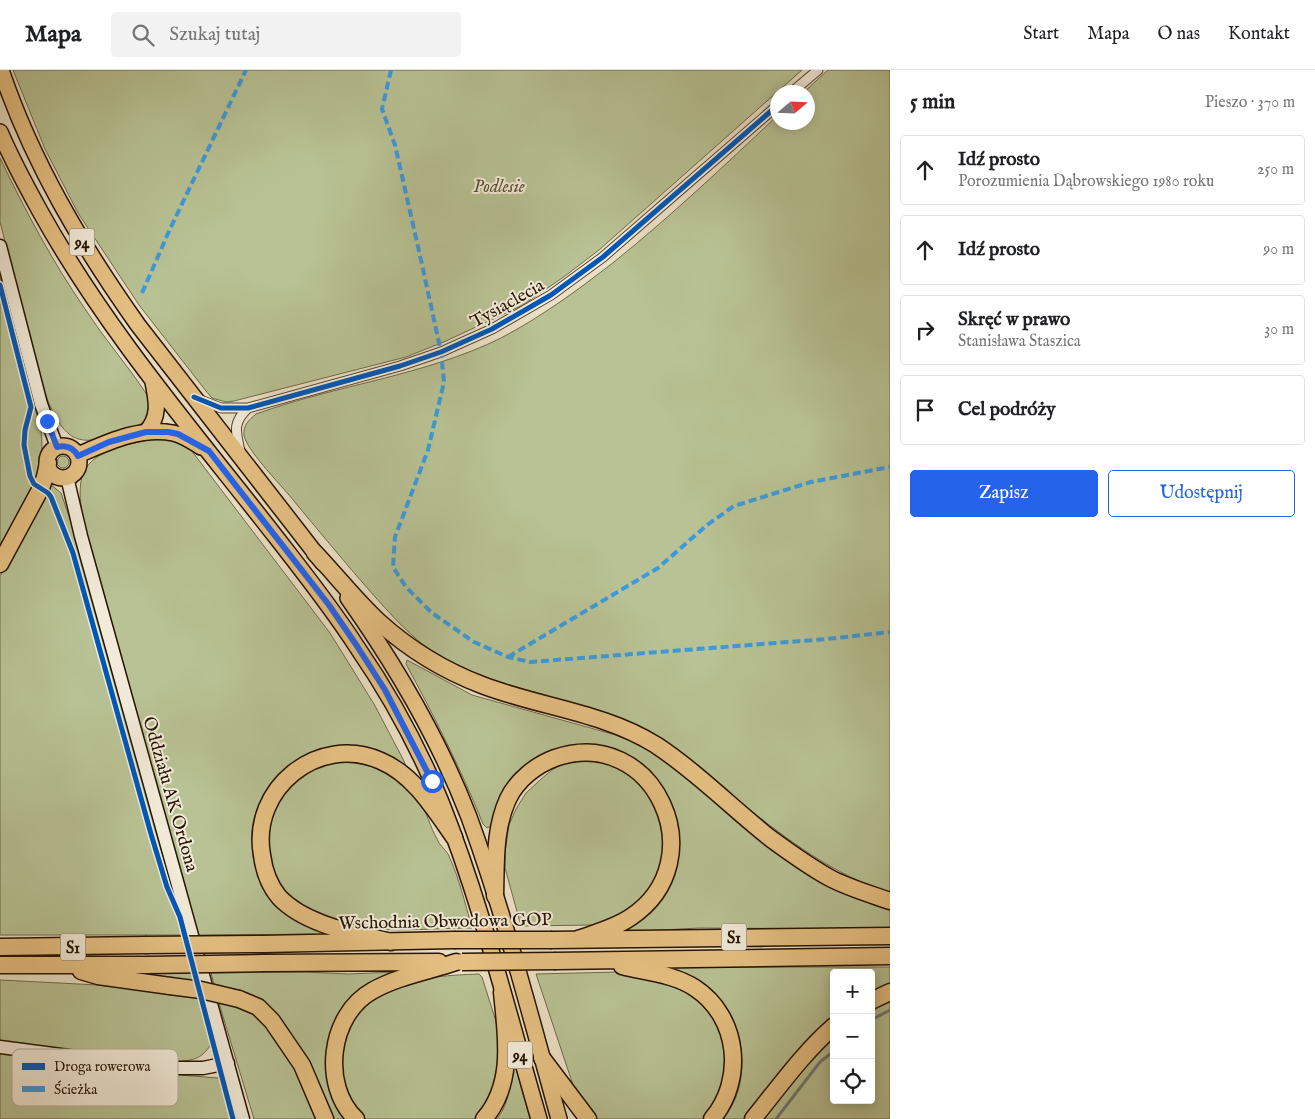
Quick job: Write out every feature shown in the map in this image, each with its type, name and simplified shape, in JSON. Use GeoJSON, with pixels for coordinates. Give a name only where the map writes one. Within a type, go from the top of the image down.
{"type":"FeatureCollection","features":[{"type":"Feature","properties":{"kind":"highway"},"geometry":{"type":"LineString","coordinates":[[0,564],[41,488],[48,462]]}},
{"type":"Feature","properties":{"kind":"highway"},"geometry":{"type":"LineString","coordinates":[[315,553],[378,622],[433,661],[481,685],[599,719],[626,729],[656,745],[678,761],[771,838],[813,867],[851,887],[890,901]]}},
{"type":"Feature","properties":{"kind":"highway"},"geometry":{"type":"LineString","coordinates":[[495,896],[498,826],[502,811],[513,789],[530,772],[545,762],[565,755],[586,752],[615,758],[627,764],[647,780],[658,793],[665,808],[672,840],[668,866],[660,885],[643,908],[614,926],[578,939]]}},
{"type":"Feature","properties":{"kind":"highway"},"geometry":{"type":"LineString","coordinates":[[391,942],[333,927],[307,916],[290,906],[280,897],[267,876],[260,848],[260,828],[272,798],[281,784],[293,772],[308,763],[333,755],[368,756],[382,761],[409,780],[425,796],[454,837]]}},
{"type":"Feature","properties":{"kind":"highway","name":"Wschodnia Obwodowa GOP"},"geometry":{"type":"LineString","coordinates":[[0,947],[890,936]]}},
{"type":"Feature","properties":{"kind":"highway","name":"S1"},"geometry":{"type":"LineString","coordinates":[[0,965],[64,966],[890,956]]}},
{"type":"Feature","properties":{"kind":"highway"},"geometry":{"type":"LineString","coordinates":[[602,960],[682,982],[693,987],[705,995],[722,1017],[729,1036],[734,1068],[725,1101],[712,1119]]}},
{"type":"Feature","properties":{"kind":"highway"},"geometry":{"type":"LineString","coordinates":[[356,1119],[342,1102],[334,1078],[333,1062],[335,1048],[347,1016],[358,1002],[371,991],[390,983],[459,962]]}},
{"type":"Feature","properties":{"kind":"highway"},"geometry":{"type":"LineString","coordinates":[[64,966],[98,976],[200,990],[239,999],[258,1008],[272,1021],[302,1065],[325,1119]]}},
{"type":"Feature","properties":{"kind":"highway"},"geometry":{"type":"LineString","coordinates":[[484,1119],[494,1106],[499,1095],[507,1065],[502,992]]}},
{"type":"Feature","properties":{"kind":"highway"},"geometry":{"type":"LineString","coordinates":[[875,999],[890,992]]}},
{"type":"Feature","properties":{"kind":"highway"},"geometry":{"type":"LineString","coordinates":[[753,1119],[796,1064],[830,1030]]}},
{"type":"Feature","properties":{"kind":"highway"},"geometry":{"type":"LineString","coordinates":[[542,1058],[588,1119]]}},
{"type":"Feature","properties":{"kind":"main road","name":"94"},"geometry":{"type":"LineString","coordinates":[[1,70],[29,139],[69,220],[121,302],[343,590],[391,661],[418,710],[446,763],[468,816],[495,896],[560,1119]]}},
{"type":"Feature","properties":{"kind":"main road","name":"94"},"geometry":{"type":"LineString","coordinates":[[0,132],[16,168],[64,253],[110,322],[329,605],[385,690],[432,781],[454,837],[480,914],[539,1119]]}},
{"type":"Feature","properties":{"kind":"main road"},"geometry":{"type":"LineString","coordinates":[[146,432],[155,420],[157,412],[152,378]]}},
{"type":"Feature","properties":{"kind":"main road"},"geometry":{"type":"LineString","coordinates":[[78,456],[109,442],[146,432],[178,434],[209,451]]}},
{"type":"Feature","properties":{"kind":"main road"},"geometry":{"type":"LineString","coordinates":[[68,446],[78,456],[77,470],[74,474],[67,477],[61,478],[49,468],[50,454],[57,447],[68,446]]}},
{"type":"Feature","properties":{"kind":"street"},"geometry":{"type":"LineString","coordinates":[[800,85],[818,70]]}},
{"type":"Feature","properties":{"kind":"street","name":"Tysiąclecia"},"geometry":{"type":"LineString","coordinates":[[194,397],[220,408],[248,408],[364,377],[428,357],[485,333],[529,309],[604,257],[770,112]]}},
{"type":"Feature","properties":{"kind":"street"},"geometry":{"type":"LineString","coordinates":[[0,246],[42,404],[57,447]]}},
{"type":"Feature","properties":{"kind":"street"},"geometry":{"type":"LineString","coordinates":[[242,458],[236,427],[238,420],[248,408]]}},
{"type":"Feature","properties":{"kind":"street","name":"Oddziału AK Ordona"},"geometry":{"type":"LineString","coordinates":[[67,477],[84,545],[244,1119]]}},
{"type":"Feature","properties":{"kind":"street"},"geometry":{"type":"LineString","coordinates":[[0,1047],[15,1049]]}},
{"type":"Feature","properties":{"kind":"street"},"geometry":{"type":"LineString","coordinates":[[178,1068],[203,1068],[228,1063]]}},
{"type":"Feature","properties":{"kind":"green space","name":"Podlesie"},"geometry":{"type":"Polygon","coordinates":[[[13,70],[802,70],[785,85],[770,85],[770,98],[599,250],[523,305],[446,341],[406,357],[226,402],[212,398],[139,305],[78,213],[45,149],[13,70]]]}},
{"type":"Feature","properties":{"kind":"green space"},"geometry":{"type":"Polygon","coordinates":[[[828,70],[890,70],[890,893],[850,877],[813,856],[760,818],[687,757],[645,730],[486,679],[439,656],[422,644],[404,628],[365,585],[263,465],[250,448],[244,435],[246,426],[256,414],[317,395],[441,362],[501,338],[530,321],[587,283],[635,245],[770,122],[770,130],[815,130],[815,85],[812,85],[828,70]]]}},
{"type":"Feature","properties":{"kind":"green space"},"geometry":{"type":"Polygon","coordinates":[[[0,158],[29,216],[61,272],[150,399],[148,416],[138,426],[104,438],[82,440],[64,430],[53,412],[43,387],[0,222],[0,158]]]}},
{"type":"Feature","properties":{"kind":"green space"},"geometry":{"type":"Polygon","coordinates":[[[0,270],[41,431],[42,457],[36,482],[27,455],[27,434],[33,405],[0,277],[0,270]]]}},
{"type":"Feature","properties":{"kind":"green space"},"geometry":{"type":"Polygon","coordinates":[[[0,294],[28,404],[22,444],[28,477],[36,488],[0,550],[0,294]]]}},
{"type":"Feature","properties":{"kind":"green space"},"geometry":{"type":"Polygon","coordinates":[[[164,437],[188,446],[330,633],[374,704],[407,769],[370,752],[277,778],[265,795],[257,812],[253,834],[253,857],[262,882],[329,934],[198,935],[85,529],[80,497],[83,474],[92,461],[100,455],[121,446],[164,437]]]}},
{"type":"Feature","properties":{"kind":"green space"},"geometry":{"type":"Polygon","coordinates":[[[61,456],[65,456],[69,462],[65,468],[61,468],[57,464],[57,460],[61,456]]]}},
{"type":"Feature","properties":{"kind":"green space"},"geometry":{"type":"Polygon","coordinates":[[[50,484],[61,493],[73,528],[179,909],[169,887],[153,834],[75,551],[54,496],[45,488],[50,484]]]}},
{"type":"Feature","properties":{"kind":"green space"},"geometry":{"type":"Polygon","coordinates":[[[43,492],[51,502],[72,557],[149,835],[183,935],[0,935],[0,576],[31,523],[43,492]]]}},
{"type":"Feature","properties":{"kind":"green space"},"geometry":{"type":"Polygon","coordinates":[[[407,660],[472,695],[623,737],[655,752],[697,784],[890,908],[890,929],[699,928],[624,932],[622,930],[647,913],[657,901],[670,874],[679,847],[675,813],[665,790],[650,772],[632,758],[611,749],[589,745],[565,748],[536,759],[514,774],[503,792],[493,825],[487,828],[483,824],[447,743],[406,664],[407,660]]]}},
{"type":"Feature","properties":{"kind":"green space"},"geometry":{"type":"Polygon","coordinates":[[[582,759],[612,763],[647,788],[665,832],[664,858],[650,889],[621,915],[593,925],[521,926],[505,868],[509,825],[526,793],[540,780],[566,762],[582,759]]]}},
{"type":"Feature","properties":{"kind":"green space"},"geometry":{"type":"Polygon","coordinates":[[[343,761],[365,765],[386,772],[404,784],[419,800],[432,830],[452,863],[462,890],[472,928],[390,930],[358,927],[337,922],[305,910],[285,892],[274,874],[268,856],[268,836],[272,817],[281,799],[294,783],[315,768],[343,761]]]}},
{"type":"Feature","properties":{"kind":"green space"},"geometry":{"type":"Polygon","coordinates":[[[658,967],[890,967],[890,985],[875,992],[875,969],[830,969],[830,1022],[798,1052],[776,1077],[745,1119],[722,1119],[732,1105],[739,1089],[742,1070],[738,1033],[731,1015],[721,1000],[708,989],[658,967]]]}},
{"type":"Feature","properties":{"kind":"green space"},"geometry":{"type":"Polygon","coordinates":[[[305,972],[348,974],[397,972],[348,1002],[341,1010],[334,1024],[328,1051],[328,1082],[334,1101],[346,1119],[332,1119],[257,999],[244,992],[214,984],[211,973],[305,972]]]}},
{"type":"Feature","properties":{"kind":"green space"},"geometry":{"type":"Polygon","coordinates":[[[618,972],[669,983],[698,997],[717,1023],[726,1043],[723,1092],[703,1119],[595,1119],[577,1097],[536,974],[618,972]]]}},
{"type":"Feature","properties":{"kind":"green space"},"geometry":{"type":"Polygon","coordinates":[[[137,973],[194,973],[196,982],[137,973]]]}},
{"type":"Feature","properties":{"kind":"green space"},"geometry":{"type":"Polygon","coordinates":[[[479,974],[482,977],[498,1028],[499,1044],[498,1078],[486,1106],[475,1119],[364,1119],[347,1098],[341,1060],[344,1045],[352,1024],[364,1007],[379,995],[396,986],[416,980],[479,974]]]}},
{"type":"Feature","properties":{"kind":"green space"},"geometry":{"type":"Polygon","coordinates":[[[0,980],[98,985],[166,992],[200,998],[211,1044],[199,1057],[178,1062],[178,1049],[66,1049],[0,1041],[0,980]]]}},
{"type":"Feature","properties":{"kind":"green space"},"geometry":{"type":"Polygon","coordinates":[[[890,998],[890,1119],[763,1119],[814,1054],[830,1039],[830,1104],[875,1104],[875,1005],[890,998]]]}},
{"type":"Feature","properties":{"kind":"green space"},"geometry":{"type":"Polygon","coordinates":[[[219,1003],[246,1010],[258,1018],[269,1030],[290,1058],[319,1119],[254,1119],[219,1003]]]}},
{"type":"Feature","properties":{"kind":"green space"},"geometry":{"type":"Polygon","coordinates":[[[0,1053],[12,1055],[12,1106],[178,1106],[178,1075],[218,1078],[221,1080],[231,1119],[0,1119],[0,1053]]]}},
{"type":"Feature","properties":{"kind":"green space"},"geometry":{"type":"Polygon","coordinates":[[[514,1060],[530,1119],[497,1119],[505,1106],[514,1060]]]}},
{"type":"Feature","properties":{"kind":"waterway"},"geometry":{"type":"LineString","coordinates":[[875,1018],[890,1010]]}},
{"type":"Feature","properties":{"kind":"waterway"},"geometry":{"type":"LineString","coordinates":[[776,1119],[820,1062],[830,1054]]}},
{"type":"Feature","properties":{"kind":"marked path"},"geometry":{"type":"LineString","coordinates":[[142,293],[170,229],[246,70]]}},
{"type":"Feature","properties":{"kind":"marked path"},"geometry":{"type":"LineString","coordinates":[[391,70],[382,109],[395,145],[441,352],[444,382],[428,450],[395,537],[393,567],[406,587],[432,613],[474,642],[508,657],[530,662],[827,639],[890,632]]}},
{"type":"Feature","properties":{"kind":"marked path"},"geometry":{"type":"LineString","coordinates":[[508,657],[658,568],[707,525],[734,506],[811,482],[890,467]]}},
{"type":"Feature","properties":{"kind":"cycle path"},"geometry":{"type":"LineString","coordinates":[[194,397],[221,408],[248,408],[400,366],[441,352],[492,329],[551,295],[603,257],[770,112]]}},
{"type":"Feature","properties":{"kind":"cycle path"},"geometry":{"type":"LineString","coordinates":[[0,285],[31,407],[25,430],[24,445],[30,476],[34,484],[51,497],[73,553],[151,834],[167,887],[180,917],[233,1119]]}},
{"type":"Feature","properties":{"kind":"route"},"geometry":{"type":"LineString","coordinates":[[47,421],[57,447],[68,446],[78,456],[109,442],[146,432],[178,434],[209,451],[329,605],[357,646],[385,690],[432,781]]}}]}
